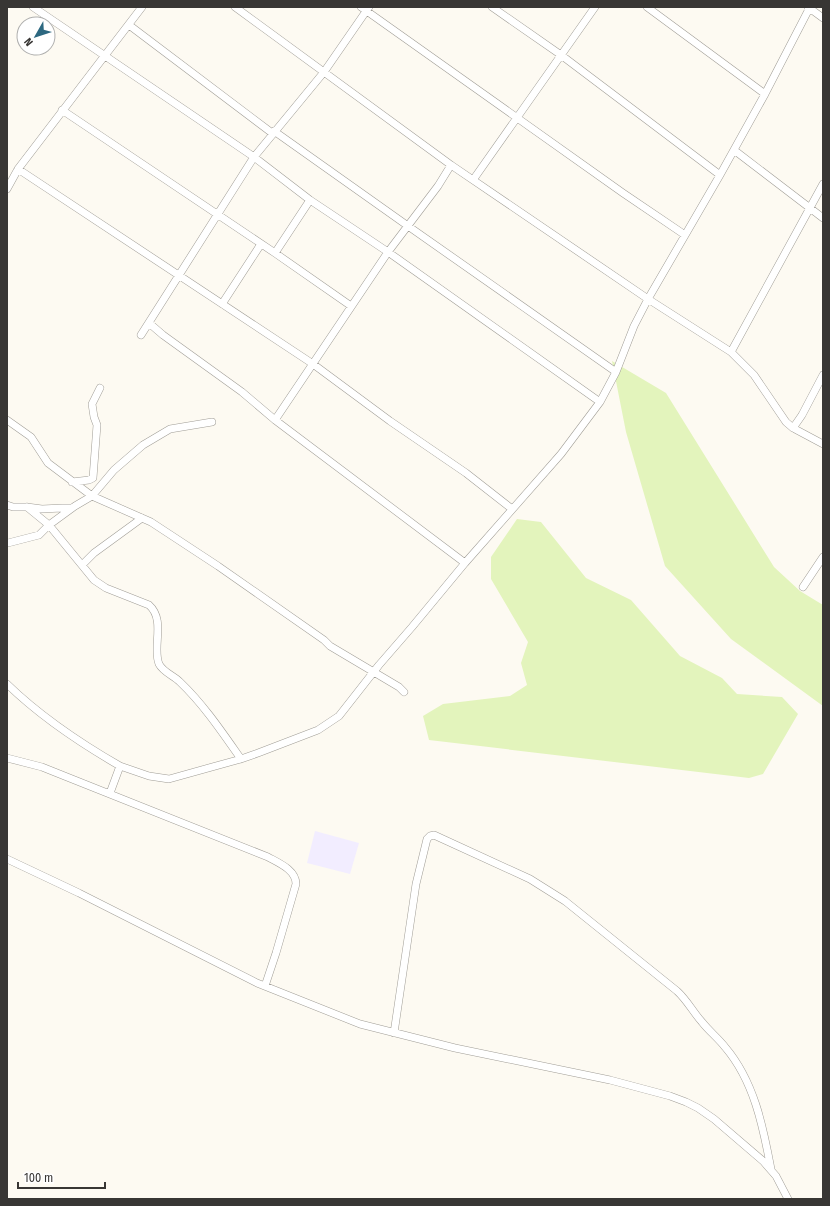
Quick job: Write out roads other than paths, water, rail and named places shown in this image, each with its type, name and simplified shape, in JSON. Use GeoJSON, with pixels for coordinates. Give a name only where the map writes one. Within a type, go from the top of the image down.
{"type":"FeatureCollection","features":[{"type":"Feature","properties":{"kind":"street"},"geometry":{"type":"LineString","coordinates":[[33,7],[254,157],[310,200],[388,252],[600,402]]}},
{"type":"Feature","properties":{"kind":"street"},"geometry":{"type":"LineString","coordinates":[[7,189],[18,169],[142,7]]}},
{"type":"Feature","properties":{"kind":"street"},"geometry":{"type":"LineString","coordinates":[[235,7],[451,165],[648,299],[731,352],[754,375],[786,422],[793,428],[823,444]]}},
{"type":"Feature","properties":{"kind":"street"},"geometry":{"type":"LineString","coordinates":[[492,7],[562,55],[720,176]]}},
{"type":"Feature","properties":{"kind":"street"},"geometry":{"type":"LineString","coordinates":[[473,180],[595,7]]}},
{"type":"Feature","properties":{"kind":"street"},"geometry":{"type":"LineString","coordinates":[[647,7],[765,94]]}},
{"type":"Feature","properties":{"kind":"street"},"geometry":{"type":"LineString","coordinates":[[7,684],[56,726],[93,751],[120,766],[149,776],[169,779],[241,759],[318,730],[339,716],[465,563],[561,454],[600,402],[616,372],[634,326],[648,299],[720,176],[765,94],[809,7],[823,18]]}},
{"type":"Feature","properties":{"kind":"street"},"geometry":{"type":"LineString","coordinates":[[141,335],[254,157],[273,132],[324,72],[366,8],[623,193],[685,235]]}},
{"type":"Feature","properties":{"kind":"street"},"geometry":{"type":"LineString","coordinates":[[129,25],[273,132],[616,372]]}},
{"type":"Feature","properties":{"kind":"street"},"geometry":{"type":"LineString","coordinates":[[62,110],[275,253],[351,306]]}},
{"type":"Feature","properties":{"kind":"street"},"geometry":{"type":"LineString","coordinates":[[734,150],[823,218]]}},
{"type":"Feature","properties":{"kind":"street"},"geometry":{"type":"LineString","coordinates":[[275,420],[388,252],[438,186],[451,165]]}},
{"type":"Feature","properties":{"kind":"street"},"geometry":{"type":"LineString","coordinates":[[18,169],[313,364],[390,421],[466,473],[512,509]]}},
{"type":"Feature","properties":{"kind":"street"},"geometry":{"type":"LineString","coordinates":[[731,352],[823,184]]}},
{"type":"Feature","properties":{"kind":"street"},"geometry":{"type":"LineString","coordinates":[[275,253],[310,200]]}},
{"type":"Feature","properties":{"kind":"street"},"geometry":{"type":"LineString","coordinates":[[222,304],[261,244]]}},
{"type":"Feature","properties":{"kind":"street"},"geometry":{"type":"LineString","coordinates":[[149,323],[163,336],[242,392],[275,420],[465,563]]}},
{"type":"Feature","properties":{"kind":"street"},"geometry":{"type":"LineString","coordinates":[[793,428],[823,375]]}},
{"type":"Feature","properties":{"kind":"street"},"geometry":{"type":"LineString","coordinates":[[72,482],[89,480],[93,478],[97,425],[92,404],[100,388]]}},
{"type":"Feature","properties":{"kind":"street"},"geometry":{"type":"LineString","coordinates":[[7,420],[31,437],[48,463],[92,496],[151,522],[218,566],[324,640],[330,646],[399,687],[404,692]]}},
{"type":"Feature","properties":{"kind":"street"},"geometry":{"type":"LineString","coordinates":[[8,543],[39,535],[48,525],[92,496],[114,470],[143,444],[170,429],[212,422]]}},
{"type":"Feature","properties":{"kind":"street"},"geometry":{"type":"LineString","coordinates":[[7,505],[13,507],[42,509],[72,508]]}},
{"type":"Feature","properties":{"kind":"street"},"geometry":{"type":"LineString","coordinates":[[27,507],[48,525],[94,580],[106,588],[149,605],[155,610],[158,628],[158,657],[160,665],[164,670],[179,680],[201,703],[241,759]]}},
{"type":"Feature","properties":{"kind":"street"},"geometry":{"type":"LineString","coordinates":[[82,565],[94,553],[142,518]]}},
{"type":"Feature","properties":{"kind":"street"},"geometry":{"type":"LineString","coordinates":[[803,588],[823,557]]}},
{"type":"Feature","properties":{"kind":"street"},"geometry":{"type":"LineString","coordinates":[[7,758],[42,768],[110,793],[268,857],[292,872],[296,878],[296,884],[265,986]]}},
{"type":"Feature","properties":{"kind":"street"},"geometry":{"type":"LineString","coordinates":[[110,793],[120,766]]}},
{"type":"Feature","properties":{"kind":"street"},"geometry":{"type":"LineString","coordinates":[[394,1033],[416,884],[427,838],[434,835],[530,879],[565,901],[686,999],[700,1021],[725,1047],[747,1080],[764,1131],[771,1169]]}},
{"type":"Feature","properties":{"kind":"street"},"geometry":{"type":"LineString","coordinates":[[7,859],[79,893],[257,983],[360,1024],[455,1048],[610,1080],[670,1096],[698,1108],[714,1118],[738,1138],[771,1169],[788,1199]]}}]}
